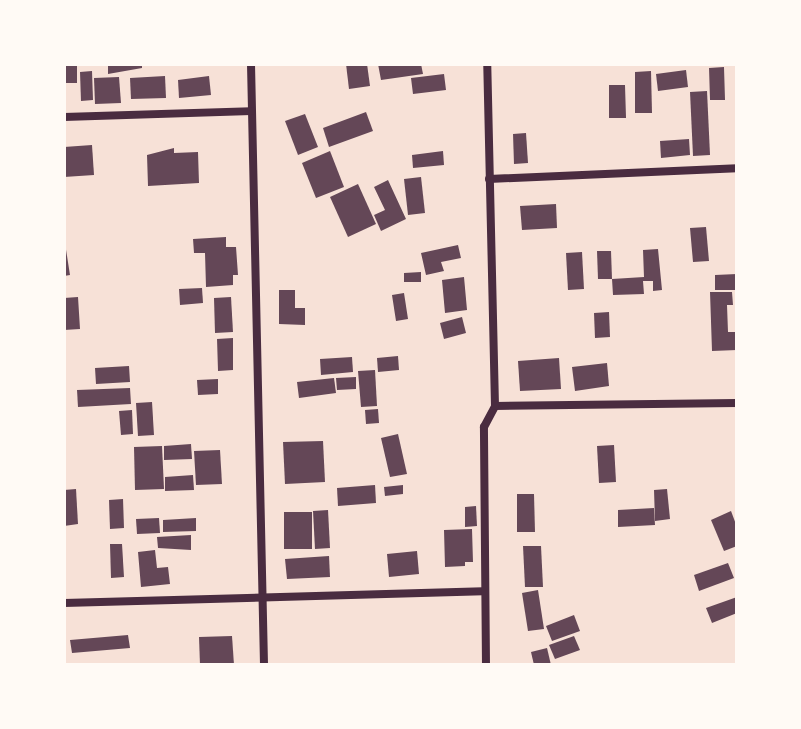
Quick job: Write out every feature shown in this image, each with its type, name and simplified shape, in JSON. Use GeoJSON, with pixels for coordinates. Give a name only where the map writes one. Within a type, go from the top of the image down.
{"type":"FeatureCollection","features":[{"type":"Feature","properties":{"kind":"street"},"geometry":{"type":"LineString","coordinates":[[251,64],[264,665]]}},
{"type":"Feature","properties":{"kind":"street"},"geometry":{"type":"LineString","coordinates":[[486,665],[484,427],[495,406],[487,64]]}},
{"type":"Feature","properties":{"kind":"street"},"geometry":{"type":"LineString","coordinates":[[64,117],[251,111]]}},
{"type":"Feature","properties":{"kind":"street"},"geometry":{"type":"LineString","coordinates":[[489,179],[737,168]]}},
{"type":"Feature","properties":{"kind":"street"},"geometry":{"type":"LineString","coordinates":[[495,406],[737,403]]}},
{"type":"Feature","properties":{"kind":"street"},"geometry":{"type":"LineString","coordinates":[[64,603],[483,591]]}},
{"type":"Feature","properties":{"kind":"building"},"geometry":{"type":"Polygon","coordinates":[[[64,64],[77,64],[77,83],[64,83],[64,64]]]}},
{"type":"Feature","properties":{"kind":"building"},"geometry":{"type":"Polygon","coordinates":[[[108,64],[142,64],[142,68],[108,74],[108,64]]]}},
{"type":"Feature","properties":{"kind":"building"},"geometry":{"type":"Polygon","coordinates":[[[346,64],[367,64],[370,86],[349,89],[346,64]]]}},
{"type":"Feature","properties":{"kind":"building"},"geometry":{"type":"Polygon","coordinates":[[[378,64],[421,64],[423,74],[381,80],[378,64]]]}},
{"type":"Feature","properties":{"kind":"building"},"geometry":{"type":"Polygon","coordinates":[[[724,67],[725,100],[710,100],[709,68],[724,67]]]}},
{"type":"Feature","properties":{"kind":"building"},"geometry":{"type":"Polygon","coordinates":[[[686,70],[688,87],[658,91],[656,74],[686,70]]]}},
{"type":"Feature","properties":{"kind":"building"},"geometry":{"type":"Polygon","coordinates":[[[92,71],[93,100],[81,101],[80,72],[92,71]]]}},
{"type":"Feature","properties":{"kind":"building"},"geometry":{"type":"Polygon","coordinates":[[[651,71],[652,113],[635,113],[635,72],[651,71]]]}},
{"type":"Feature","properties":{"kind":"building"},"geometry":{"type":"Polygon","coordinates":[[[444,74],[446,90],[413,94],[411,78],[444,74]]]}},
{"type":"Feature","properties":{"kind":"building"},"geometry":{"type":"Polygon","coordinates":[[[165,76],[166,98],[131,99],[130,78],[165,76]]]}},
{"type":"Feature","properties":{"kind":"building"},"geometry":{"type":"Polygon","coordinates":[[[209,76],[211,95],[179,98],[178,80],[209,76]]]}},
{"type":"Feature","properties":{"kind":"building"},"geometry":{"type":"Polygon","coordinates":[[[119,77],[121,103],[95,104],[94,78],[119,77]]]}},
{"type":"Feature","properties":{"kind":"building"},"geometry":{"type":"Polygon","coordinates":[[[609,85],[625,85],[626,118],[609,118],[609,85]]]}},
{"type":"Feature","properties":{"kind":"building"},"geometry":{"type":"Polygon","coordinates":[[[707,91],[710,155],[693,156],[690,92],[707,91]]]}},
{"type":"Feature","properties":{"kind":"building"},"geometry":{"type":"Polygon","coordinates":[[[366,112],[373,131],[329,147],[323,128],[366,112]]]}},
{"type":"Feature","properties":{"kind":"building"},"geometry":{"type":"Polygon","coordinates":[[[305,114],[318,147],[298,155],[285,121],[305,114]]]}},
{"type":"Feature","properties":{"kind":"building"},"geometry":{"type":"Polygon","coordinates":[[[526,133],[528,163],[514,164],[513,134],[526,133]]]}},
{"type":"Feature","properties":{"kind":"building"},"geometry":{"type":"Polygon","coordinates":[[[689,139],[690,155],[661,158],[660,141],[689,139]]]}},
{"type":"Feature","properties":{"kind":"building"},"geometry":{"type":"Polygon","coordinates":[[[92,145],[94,175],[64,177],[64,147],[92,145]]]}},
{"type":"Feature","properties":{"kind":"building"},"geometry":{"type":"Polygon","coordinates":[[[174,148],[174,153],[198,152],[199,183],[148,186],[147,155],[174,148]]]}},
{"type":"Feature","properties":{"kind":"building"},"geometry":{"type":"Polygon","coordinates":[[[330,151],[344,187],[316,198],[302,163],[330,151]]]}},
{"type":"Feature","properties":{"kind":"building"},"geometry":{"type":"Polygon","coordinates":[[[443,151],[444,165],[413,168],[412,155],[443,151]]]}},
{"type":"Feature","properties":{"kind":"building"},"geometry":{"type":"Polygon","coordinates":[[[421,177],[425,213],[408,215],[404,179],[421,177]]]}},
{"type":"Feature","properties":{"kind":"building"},"geometry":{"type":"Polygon","coordinates":[[[388,180],[406,219],[381,231],[374,215],[385,210],[374,187],[388,180]]]}},
{"type":"Feature","properties":{"kind":"building"},"geometry":{"type":"Polygon","coordinates":[[[358,184],[376,224],[348,237],[330,197],[358,184]]]}},
{"type":"Feature","properties":{"kind":"building"},"geometry":{"type":"Polygon","coordinates":[[[556,204],[557,228],[522,230],[520,206],[556,204]]]}},
{"type":"Feature","properties":{"kind":"building"},"geometry":{"type":"Polygon","coordinates":[[[706,227],[709,261],[693,262],[690,228],[706,227]]]}},
{"type":"Feature","properties":{"kind":"building"},"geometry":{"type":"Polygon","coordinates":[[[64,237],[70,275],[64,276],[64,237]]]}},
{"type":"Feature","properties":{"kind":"building"},"geometry":{"type":"Polygon","coordinates":[[[226,237],[226,247],[236,247],[238,275],[233,275],[233,285],[206,287],[205,253],[194,253],[193,239],[226,237]]]}},
{"type":"Feature","properties":{"kind":"building"},"geometry":{"type":"Polygon","coordinates":[[[458,245],[461,258],[441,262],[444,271],[426,275],[421,253],[458,245]]]}},
{"type":"Feature","properties":{"kind":"building"},"geometry":{"type":"Polygon","coordinates":[[[658,249],[662,290],[653,291],[653,281],[643,281],[644,294],[613,295],[612,279],[644,277],[643,250],[658,249]]]}},
{"type":"Feature","properties":{"kind":"building"},"geometry":{"type":"Polygon","coordinates":[[[597,251],[611,251],[612,279],[598,279],[597,251]]]}},
{"type":"Feature","properties":{"kind":"building"},"geometry":{"type":"Polygon","coordinates":[[[582,252],[584,289],[568,290],[566,253],[582,252]]]}},
{"type":"Feature","properties":{"kind":"building"},"geometry":{"type":"Polygon","coordinates":[[[421,272],[421,282],[404,282],[404,273],[421,272]]]}},
{"type":"Feature","properties":{"kind":"building"},"geometry":{"type":"Polygon","coordinates":[[[737,274],[737,290],[715,290],[715,275],[737,274]]]}},
{"type":"Feature","properties":{"kind":"building"},"geometry":{"type":"Polygon","coordinates":[[[464,277],[467,310],[445,313],[442,280],[464,277]]]}},
{"type":"Feature","properties":{"kind":"building"},"geometry":{"type":"Polygon","coordinates":[[[202,288],[203,303],[180,305],[179,289],[202,288]]]}},
{"type":"Feature","properties":{"kind":"building"},"geometry":{"type":"Polygon","coordinates":[[[279,290],[295,290],[295,308],[305,308],[305,325],[279,324],[279,290]]]}},
{"type":"Feature","properties":{"kind":"building"},"geometry":{"type":"Polygon","coordinates":[[[710,292],[732,292],[733,305],[727,305],[728,332],[737,332],[737,350],[712,351],[710,292]]]}},
{"type":"Feature","properties":{"kind":"building"},"geometry":{"type":"Polygon","coordinates":[[[404,293],[408,319],[396,321],[392,295],[404,293]]]}},
{"type":"Feature","properties":{"kind":"building"},"geometry":{"type":"Polygon","coordinates":[[[78,297],[80,329],[64,330],[64,298],[78,297]]]}},
{"type":"Feature","properties":{"kind":"building"},"geometry":{"type":"Polygon","coordinates":[[[231,297],[233,332],[215,333],[214,298],[231,297]]]}},
{"type":"Feature","properties":{"kind":"building"},"geometry":{"type":"Polygon","coordinates":[[[609,312],[610,337],[595,338],[594,313],[609,312]]]}},
{"type":"Feature","properties":{"kind":"building"},"geometry":{"type":"Polygon","coordinates":[[[462,317],[466,333],[444,339],[440,323],[462,317]]]}},
{"type":"Feature","properties":{"kind":"building"},"geometry":{"type":"Polygon","coordinates":[[[233,338],[233,370],[218,371],[217,339],[233,338]]]}},
{"type":"Feature","properties":{"kind":"building"},"geometry":{"type":"Polygon","coordinates":[[[398,356],[399,370],[378,372],[377,358],[398,356]]]}},
{"type":"Feature","properties":{"kind":"building"},"geometry":{"type":"Polygon","coordinates":[[[352,357],[353,372],[321,375],[320,359],[352,357]]]}},
{"type":"Feature","properties":{"kind":"building"},"geometry":{"type":"Polygon","coordinates":[[[559,358],[561,389],[520,391],[518,361],[559,358]]]}},
{"type":"Feature","properties":{"kind":"building"},"geometry":{"type":"Polygon","coordinates":[[[607,363],[609,386],[575,391],[572,367],[607,363]]]}},
{"type":"Feature","properties":{"kind":"building"},"geometry":{"type":"Polygon","coordinates":[[[129,366],[130,382],[96,384],[95,368],[129,366]]]}},
{"type":"Feature","properties":{"kind":"building"},"geometry":{"type":"Polygon","coordinates":[[[375,370],[377,406],[361,407],[358,371],[375,370]]]}},
{"type":"Feature","properties":{"kind":"building"},"geometry":{"type":"Polygon","coordinates":[[[356,377],[356,389],[337,390],[336,378],[356,377]]]}},
{"type":"Feature","properties":{"kind":"building"},"geometry":{"type":"Polygon","coordinates":[[[334,378],[336,393],[299,398],[297,382],[334,378]]]}},
{"type":"Feature","properties":{"kind":"building"},"geometry":{"type":"Polygon","coordinates":[[[218,379],[218,394],[198,395],[197,380],[218,379]]]}},
{"type":"Feature","properties":{"kind":"building"},"geometry":{"type":"Polygon","coordinates":[[[130,388],[131,404],[78,407],[77,390],[130,388]]]}},
{"type":"Feature","properties":{"kind":"building"},"geometry":{"type":"Polygon","coordinates":[[[152,402],[154,435],[138,436],[136,403],[152,402]]]}},
{"type":"Feature","properties":{"kind":"building"},"geometry":{"type":"Polygon","coordinates":[[[378,409],[379,423],[366,424],[365,410],[378,409]]]}},
{"type":"Feature","properties":{"kind":"building"},"geometry":{"type":"Polygon","coordinates":[[[132,410],[133,434],[121,435],[119,411],[132,410]]]}},
{"type":"Feature","properties":{"kind":"building"},"geometry":{"type":"Polygon","coordinates":[[[398,434],[407,474],[390,477],[381,438],[398,434]]]}},
{"type":"Feature","properties":{"kind":"building"},"geometry":{"type":"Polygon","coordinates":[[[323,441],[325,482],[285,484],[283,442],[323,441]]]}},
{"type":"Feature","properties":{"kind":"building"},"geometry":{"type":"Polygon","coordinates":[[[191,444],[192,459],[164,460],[164,446],[191,444]]]}},
{"type":"Feature","properties":{"kind":"building"},"geometry":{"type":"Polygon","coordinates":[[[614,445],[616,482],[599,483],[597,446],[614,445]]]}},
{"type":"Feature","properties":{"kind":"building"},"geometry":{"type":"Polygon","coordinates":[[[162,446],[164,489],[135,490],[134,447],[162,446]]]}},
{"type":"Feature","properties":{"kind":"building"},"geometry":{"type":"Polygon","coordinates":[[[220,450],[222,484],[196,485],[194,451],[220,450]]]}},
{"type":"Feature","properties":{"kind":"building"},"geometry":{"type":"Polygon","coordinates":[[[193,475],[194,490],[165,491],[165,477],[193,475]]]}},
{"type":"Feature","properties":{"kind":"building"},"geometry":{"type":"Polygon","coordinates":[[[375,485],[376,503],[338,506],[337,488],[375,485]]]}},
{"type":"Feature","properties":{"kind":"building"},"geometry":{"type":"Polygon","coordinates":[[[403,485],[403,494],[385,496],[384,487],[403,485]]]}},
{"type":"Feature","properties":{"kind":"building"},"geometry":{"type":"Polygon","coordinates":[[[76,489],[78,524],[64,526],[64,490],[76,489]]]}},
{"type":"Feature","properties":{"kind":"building"},"geometry":{"type":"Polygon","coordinates":[[[667,489],[670,519],[655,521],[654,490],[667,489]]]}},
{"type":"Feature","properties":{"kind":"building"},"geometry":{"type":"Polygon","coordinates":[[[517,494],[534,494],[535,532],[517,532],[517,494]]]}},
{"type":"Feature","properties":{"kind":"building"},"geometry":{"type":"Polygon","coordinates":[[[123,499],[124,528],[110,529],[109,500],[123,499]]]}},
{"type":"Feature","properties":{"kind":"building"},"geometry":{"type":"Polygon","coordinates":[[[476,506],[477,526],[465,527],[465,507],[476,506]]]}},
{"type":"Feature","properties":{"kind":"building"},"geometry":{"type":"Polygon","coordinates":[[[654,508],[655,525],[618,527],[618,510],[654,508]]]}},
{"type":"Feature","properties":{"kind":"building"},"geometry":{"type":"Polygon","coordinates":[[[328,510],[330,548],[315,549],[313,511],[328,510]]]}},
{"type":"Feature","properties":{"kind":"building"},"geometry":{"type":"Polygon","coordinates":[[[731,511],[737,527],[737,546],[724,551],[711,520],[731,511]]]}},
{"type":"Feature","properties":{"kind":"building"},"geometry":{"type":"Polygon","coordinates":[[[284,512],[312,512],[312,549],[284,549],[284,512]]]}},
{"type":"Feature","properties":{"kind":"building"},"geometry":{"type":"Polygon","coordinates":[[[159,518],[160,533],[137,534],[136,519],[159,518]]]}},
{"type":"Feature","properties":{"kind":"building"},"geometry":{"type":"Polygon","coordinates":[[[196,518],[196,531],[163,532],[163,520],[196,518]]]}},
{"type":"Feature","properties":{"kind":"building"},"geometry":{"type":"Polygon","coordinates":[[[472,529],[473,562],[465,562],[465,566],[445,567],[444,530],[472,529]]]}},
{"type":"Feature","properties":{"kind":"building"},"geometry":{"type":"Polygon","coordinates":[[[191,535],[191,550],[158,548],[157,537],[191,535]]]}},
{"type":"Feature","properties":{"kind":"building"},"geometry":{"type":"Polygon","coordinates":[[[110,544],[122,544],[124,577],[111,578],[110,544]]]}},
{"type":"Feature","properties":{"kind":"building"},"geometry":{"type":"Polygon","coordinates":[[[523,546],[541,546],[543,587],[525,587],[523,546]]]}},
{"type":"Feature","properties":{"kind":"building"},"geometry":{"type":"Polygon","coordinates":[[[155,550],[157,568],[168,567],[170,584],[141,587],[138,552],[155,550]]]}},
{"type":"Feature","properties":{"kind":"building"},"geometry":{"type":"Polygon","coordinates":[[[417,551],[419,574],[389,577],[387,554],[417,551]]]}},
{"type":"Feature","properties":{"kind":"building"},"geometry":{"type":"Polygon","coordinates":[[[329,556],[330,577],[287,579],[285,559],[329,556]]]}},
{"type":"Feature","properties":{"kind":"building"},"geometry":{"type":"Polygon","coordinates":[[[728,563],[734,578],[699,591],[694,575],[728,563]]]}},
{"type":"Feature","properties":{"kind":"building"},"geometry":{"type":"Polygon","coordinates":[[[538,590],[544,629],[528,631],[522,593],[538,590]]]}},
{"type":"Feature","properties":{"kind":"building"},"geometry":{"type":"Polygon","coordinates":[[[737,597],[737,613],[712,623],[706,608],[737,597]]]}},
{"type":"Feature","properties":{"kind":"building"},"geometry":{"type":"Polygon","coordinates":[[[574,615],[580,631],[552,641],[546,626],[574,615]]]}},
{"type":"Feature","properties":{"kind":"building"},"geometry":{"type":"Polygon","coordinates":[[[128,635],[130,648],[72,653],[70,640],[128,635]]]}},
{"type":"Feature","properties":{"kind":"building"},"geometry":{"type":"Polygon","coordinates":[[[232,636],[234,665],[200,665],[199,637],[232,636]]]}},
{"type":"Feature","properties":{"kind":"building"},"geometry":{"type":"Polygon","coordinates":[[[574,636],[580,650],[555,659],[549,645],[574,636]]]}},
{"type":"Feature","properties":{"kind":"building"},"geometry":{"type":"Polygon","coordinates":[[[547,648],[551,665],[534,665],[531,652],[547,648]]]}}]}
